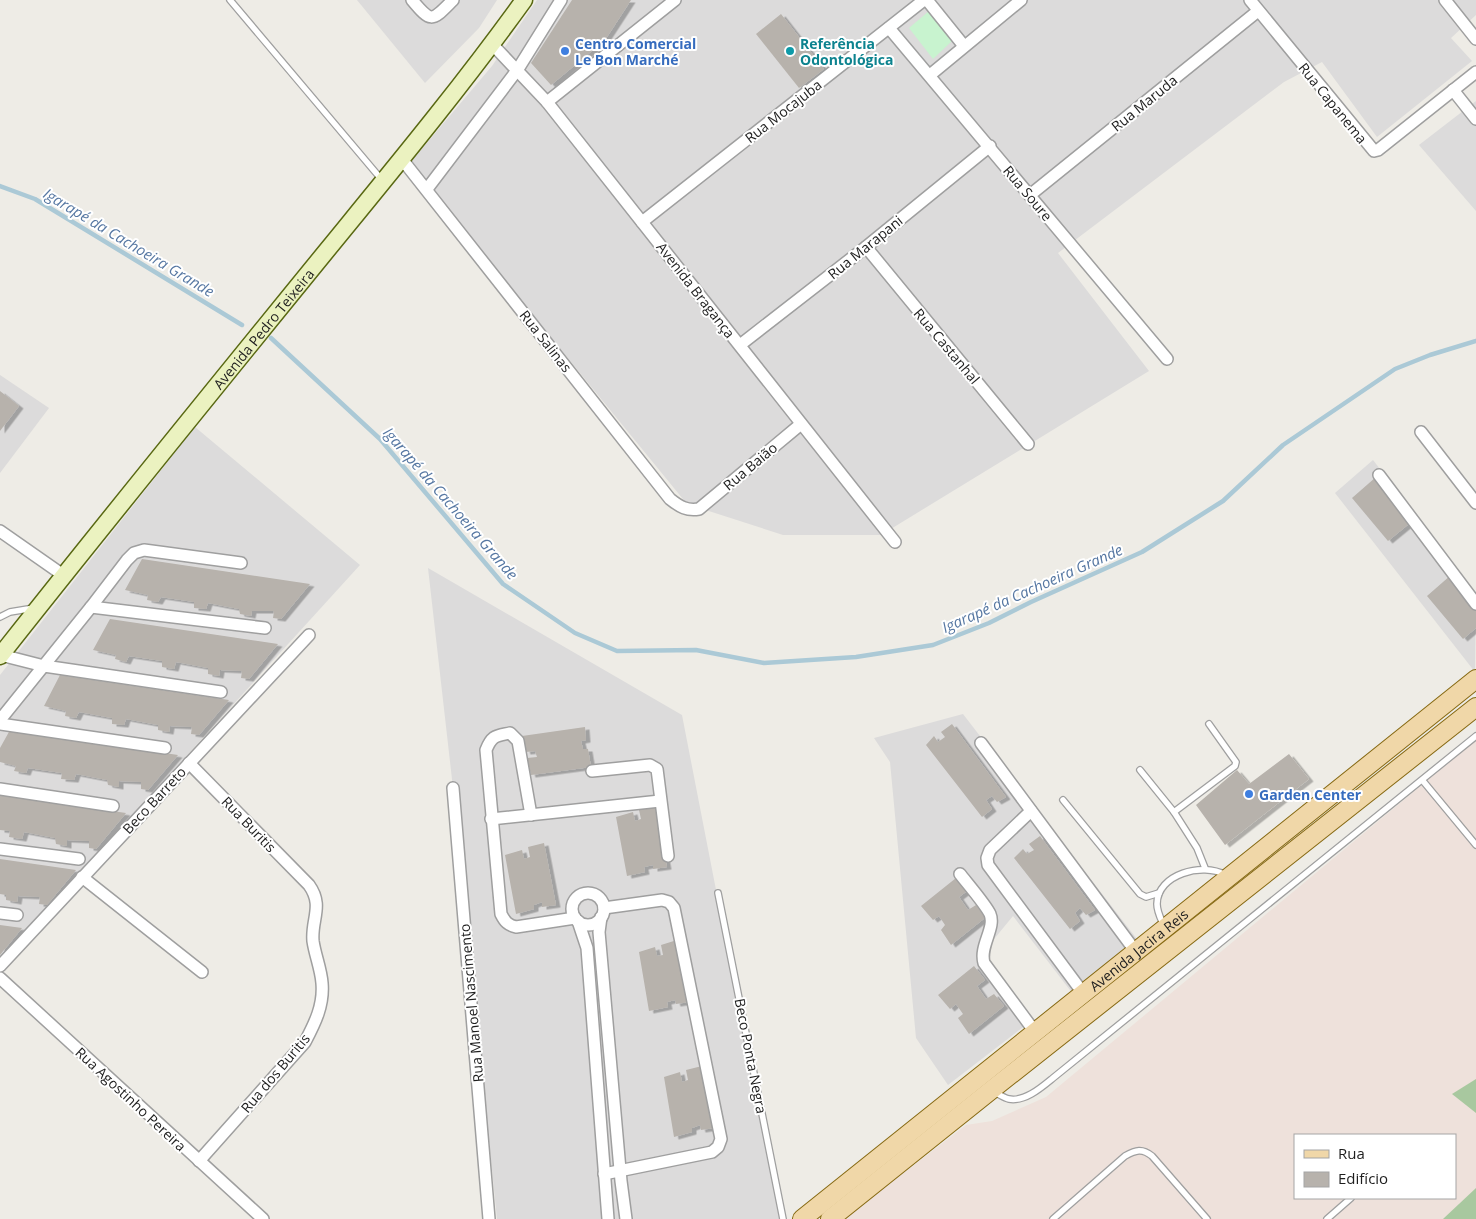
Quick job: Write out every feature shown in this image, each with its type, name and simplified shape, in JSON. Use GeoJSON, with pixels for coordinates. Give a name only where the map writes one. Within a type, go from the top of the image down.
{"type":"FeatureCollection","features":[{"type":"Feature","properties":{"kind":"main road","name":"Avenida Jacira Reis"},"geometry":{"type":"LineString","coordinates":[[802,1219],[1476,679]]}},
{"type":"Feature","properties":{"kind":"main road","name":"Avenida Jacira Reis"},"geometry":{"type":"LineString","coordinates":[[830,1219],[1476,708]]}},
{"type":"Feature","properties":{"kind":"street"},"geometry":{"type":"LineString","coordinates":[[412,0],[424,15],[432,18],[437,16],[453,0]]}},
{"type":"Feature","properties":{"kind":"street","name":"Avenida Pedro Teixeira"},"geometry":{"type":"LineString","coordinates":[[0,655],[402,158],[492,44],[524,0]]}},
{"type":"Feature","properties":{"kind":"street"},"geometry":{"type":"LineString","coordinates":[[426,189],[518,69],[560,0]]}},
{"type":"Feature","properties":{"kind":"street"},"geometry":{"type":"LineString","coordinates":[[547,102],[674,0]]}},
{"type":"Feature","properties":{"kind":"street"},"geometry":{"type":"LineString","coordinates":[[925,0],[964,46]]}},
{"type":"Feature","properties":{"kind":"street","name":"Rua Mocajuba"},"geometry":{"type":"LineString","coordinates":[[642,222],[925,0]]}},
{"type":"Feature","properties":{"kind":"street"},"geometry":{"type":"LineString","coordinates":[[930,75],[1020,0]]}},
{"type":"Feature","properties":{"kind":"street","name":"Rua Capanema"},"geometry":{"type":"LineString","coordinates":[[1250,0],[1374,151],[1378,150],[1476,72]]}},
{"type":"Feature","properties":{"kind":"street"},"geometry":{"type":"LineString","coordinates":[[1445,0],[1476,39]]}},
{"type":"Feature","properties":{"kind":"street","name":"Rua Maruda"},"geometry":{"type":"LineString","coordinates":[[1030,195],[1258,11]]}},
{"type":"Feature","properties":{"kind":"street","name":"Rua Soure"},"geometry":{"type":"LineString","coordinates":[[889,28],[1167,359]]}},
{"type":"Feature","properties":{"kind":"street","name":"Avenida Bragança"},"geometry":{"type":"LineString","coordinates":[[492,44],[518,69],[547,102],[895,542]]}},
{"type":"Feature","properties":{"kind":"street"},"geometry":{"type":"LineString","coordinates":[[1453,90],[1476,119]]}},
{"type":"Feature","properties":{"kind":"street","name":"Rua Marapani"},"geometry":{"type":"LineString","coordinates":[[740,345],[866,248],[990,146]]}},
{"type":"Feature","properties":{"kind":"street","name":"Rua Salinas"},"geometry":{"type":"LineString","coordinates":[[402,158],[670,499],[680,507],[690,510],[699,509]]}},
{"type":"Feature","properties":{"kind":"street","name":"Rua Castanhal"},"geometry":{"type":"LineString","coordinates":[[866,248],[1028,444]]}},
{"type":"Feature","properties":{"kind":"street","name":"Rua Baião"},"geometry":{"type":"LineString","coordinates":[[699,509],[801,424]]}},
{"type":"Feature","properties":{"kind":"street"},"geometry":{"type":"LineString","coordinates":[[1421,432],[1476,503]]}},
{"type":"Feature","properties":{"kind":"street"},"geometry":{"type":"LineString","coordinates":[[1379,475],[1476,604]]}},
{"type":"Feature","properties":{"kind":"street"},"geometry":{"type":"LineString","coordinates":[[0,531],[63,575]]}},
{"type":"Feature","properties":{"kind":"street"},"geometry":{"type":"LineString","coordinates":[[0,720],[134,553],[144,550],[242,563]]}},
{"type":"Feature","properties":{"kind":"street"},"geometry":{"type":"LineString","coordinates":[[91,607],[265,628]]}},
{"type":"Feature","properties":{"kind":"street","name":"Beco Barreto"},"geometry":{"type":"LineString","coordinates":[[0,966],[309,635]]}},
{"type":"Feature","properties":{"kind":"street"},"geometry":{"type":"LineString","coordinates":[[0,655],[44,666],[221,692]]}},
{"type":"Feature","properties":{"kind":"street"},"geometry":{"type":"LineString","coordinates":[[0,724],[166,748]]}},
{"type":"Feature","properties":{"kind":"street"},"geometry":{"type":"LineString","coordinates":[[531,815],[518,741],[510,733],[494,737],[486,750],[501,914],[510,926],[516,927],[577,919],[588,925],[593,924],[602,912],[662,900],[669,902],[674,908],[721,1140],[718,1147],[712,1152],[604,1174]]}},
{"type":"Feature","properties":{"kind":"street"},"geometry":{"type":"LineString","coordinates":[[981,743],[1136,952]]}},
{"type":"Feature","properties":{"kind":"street","name":"Rua Buritis"},"geometry":{"type":"LineString","coordinates":[[189,763],[309,885]]}},
{"type":"Feature","properties":{"kind":"street"},"geometry":{"type":"LineString","coordinates":[[592,771],[655,766],[668,856]]}},
{"type":"Feature","properties":{"kind":"street","name":"Rua Manoel Nascimento"},"geometry":{"type":"LineString","coordinates":[[453,788],[489,1219]]}},
{"type":"Feature","properties":{"kind":"street"},"geometry":{"type":"LineString","coordinates":[[0,789],[113,806]]}},
{"type":"Feature","properties":{"kind":"street"},"geometry":{"type":"LineString","coordinates":[[492,819],[660,801]]}},
{"type":"Feature","properties":{"kind":"street"},"geometry":{"type":"LineString","coordinates":[[1030,811],[990,850],[987,858],[988,865],[1083,993]]}},
{"type":"Feature","properties":{"kind":"street"},"geometry":{"type":"LineString","coordinates":[[0,849],[79,859]]}},
{"type":"Feature","properties":{"kind":"street"},"geometry":{"type":"LineString","coordinates":[[960,874],[990,914],[991,923],[982,956],[984,963],[1035,1032]]}},
{"type":"Feature","properties":{"kind":"street"},"geometry":{"type":"LineString","coordinates":[[82,877],[202,972]]}},
{"type":"Feature","properties":{"kind":"street","name":"Rua dos Buritis"},"geometry":{"type":"LineString","coordinates":[[199,1161],[305,1042],[316,1021],[322,1001],[322,983],[313,929],[317,903],[315,893],[309,885]]}},
{"type":"Feature","properties":{"kind":"street"},"geometry":{"type":"LineString","coordinates":[[608,1219],[587,948],[573,913],[574,902],[581,895],[591,893],[596,895],[603,903],[599,932],[626,1219]]}},
{"type":"Feature","properties":{"kind":"street"},"geometry":{"type":"LineString","coordinates":[[0,913],[17,915]]}},
{"type":"Feature","properties":{"kind":"street","name":"Rua Agostinho Pereira"},"geometry":{"type":"LineString","coordinates":[[0,978],[262,1219]]}},
{"type":"Feature","properties":{"kind":"lane"},"geometry":{"type":"LineString","coordinates":[[230,0],[383,181]]}},
{"type":"Feature","properties":{"kind":"lane"},"geometry":{"type":"LineString","coordinates":[[0,617],[10,612],[38,607]]}},
{"type":"Feature","properties":{"kind":"lane"},"geometry":{"type":"LineString","coordinates":[[1174,812],[1235,766],[1236,762],[1209,724]]}},
{"type":"Feature","properties":{"kind":"lane"},"geometry":{"type":"LineString","coordinates":[[990,1091],[1010,1100],[1035,1092],[1476,736]]}},
{"type":"Feature","properties":{"kind":"lane"},"geometry":{"type":"LineString","coordinates":[[1140,770],[1174,812],[1197,848],[1206,868]]}},
{"type":"Feature","properties":{"kind":"lane"},"geometry":{"type":"LineString","coordinates":[[1423,780],[1476,845]]}},
{"type":"Feature","properties":{"kind":"lane"},"geometry":{"type":"LineString","coordinates":[[1063,800],[1140,894],[1146,897],[1159,894]]}},
{"type":"Feature","properties":{"kind":"lane"},"geometry":{"type":"LineString","coordinates":[[1166,929],[1159,916],[1157,904],[1159,894],[1167,884],[1179,875],[1191,870],[1206,868],[1218,871],[1229,878]]}},
{"type":"Feature","properties":{"kind":"lane","name":"Beco Ponta Negra"},"geometry":{"type":"LineString","coordinates":[[718,893],[783,1219]]}},
{"type":"Feature","properties":{"kind":"lane"},"geometry":{"type":"LineString","coordinates":[[1054,1219],[1125,1156],[1140,1149],[1152,1156],[1207,1219]]}},
{"type":"Feature","properties":{"kind":"lane"},"geometry":{"type":"LineString","coordinates":[[1327,1219],[1350,1199]]}},
{"type":"Feature","properties":{"kind":"shaded area"},"geometry":{"type":"Polygon","coordinates":[[[357,0],[497,0],[479,28],[425,83],[357,0]]]}},
{"type":"Feature","properties":{"kind":"shaded area"},"geometry":{"type":"Polygon","coordinates":[[[537,0],[1476,0],[1476,15],[1451,38],[1472,61],[1377,137],[1322,62],[1284,82],[1058,253],[1149,371],[881,535],[783,535],[687,504],[409,164],[492,66],[537,0]]]}},
{"type":"Feature","properties":{"kind":"shaded area"},"geometry":{"type":"Polygon","coordinates":[[[1476,101],[1476,211],[1419,145],[1476,101]]]}},
{"type":"Feature","properties":{"kind":"shaded area"},"geometry":{"type":"Polygon","coordinates":[[[0,375],[49,408],[0,473],[0,375]]]}},
{"type":"Feature","properties":{"kind":"shaded area"},"geometry":{"type":"Polygon","coordinates":[[[195,427],[360,565],[0,961],[0,675],[195,427]]]}},
{"type":"Feature","properties":{"kind":"shaded area"},"geometry":{"type":"Polygon","coordinates":[[[1373,460],[1476,594],[1475,672],[1335,493],[1373,460]]]}},
{"type":"Feature","properties":{"kind":"shaded area"},"geometry":{"type":"Polygon","coordinates":[[[428,568],[682,715],[780,1219],[497,1219],[453,788],[428,568]]]}},
{"type":"Feature","properties":{"kind":"shaded area"},"geometry":{"type":"Polygon","coordinates":[[[963,714],[1140,943],[1073,994],[1013,916],[976,961],[1027,1024],[948,1085],[916,1038],[890,762],[874,738],[963,714]]]}},
{"type":"Feature","properties":{"kind":"shaded area"},"geometry":{"type":"Polygon","coordinates":[[[1476,740],[1476,1219],[844,1219],[966,1125],[992,1121],[1046,1097],[1476,740]]]}},
{"type":"Feature","properties":{"kind":"green space"},"geometry":{"type":"Polygon","coordinates":[[[929,11],[952,41],[933,59],[909,28],[929,11]]]}},
{"type":"Feature","properties":{"kind":"green space"},"geometry":{"type":"Polygon","coordinates":[[[1476,1079],[1476,1113],[1452,1094],[1476,1079]]]}},
{"type":"Feature","properties":{"kind":"green space"},"geometry":{"type":"Polygon","coordinates":[[[1476,1188],[1476,1219],[1443,1219],[1476,1188]]]}},
{"type":"Feature","properties":{"kind":"building","name":"Centro Comercial Le Bon Marché"},"geometry":{"type":"Polygon","coordinates":[[[572,0],[631,0],[605,40],[551,85],[531,63],[572,0]]]}},
{"type":"Feature","properties":{"kind":"building","name":"Referência Odontológica"},"geometry":{"type":"Polygon","coordinates":[[[781,14],[824,69],[799,88],[756,34],[781,14]]]}},
{"type":"Feature","properties":{"kind":"building"},"geometry":{"type":"Polygon","coordinates":[[[0,391],[19,406],[0,431],[0,391]]]}},
{"type":"Feature","properties":{"kind":"building"},"geometry":{"type":"Polygon","coordinates":[[[1376,477],[1410,523],[1388,541],[1352,498],[1376,477]]]}},
{"type":"Feature","properties":{"kind":"building"},"geometry":{"type":"Polygon","coordinates":[[[142,559],[310,584],[281,619],[273,618],[274,611],[252,611],[251,616],[240,614],[239,609],[208,603],[206,609],[194,608],[194,602],[161,597],[158,602],[147,600],[148,595],[125,590],[142,559]]]}},
{"type":"Feature","properties":{"kind":"building"},"geometry":{"type":"Polygon","coordinates":[[[1451,575],[1476,609],[1476,628],[1463,639],[1427,596],[1451,575]]]}},
{"type":"Feature","properties":{"kind":"building"},"geometry":{"type":"Polygon","coordinates":[[[110,619],[278,644],[249,679],[241,678],[242,671],[220,670],[219,676],[208,674],[208,668],[176,662],[174,669],[162,667],[162,661],[129,656],[126,662],[115,659],[116,655],[93,650],[110,619]]]}},
{"type":"Feature","properties":{"kind":"building"},"geometry":{"type":"Polygon","coordinates":[[[60,675],[229,700],[199,735],[191,734],[192,727],[170,726],[169,732],[158,730],[158,725],[126,719],[124,725],[112,724],[112,718],[79,712],[76,718],[65,716],[66,711],[44,706],[60,675]]]}},
{"type":"Feature","properties":{"kind":"building"},"geometry":{"type":"Polygon","coordinates":[[[952,724],[1006,797],[997,802],[992,796],[986,800],[992,809],[982,817],[926,745],[934,736],[938,742],[945,737],[941,732],[952,724]]]}},
{"type":"Feature","properties":{"kind":"building"},"geometry":{"type":"Polygon","coordinates":[[[585,727],[586,740],[581,741],[583,749],[588,749],[591,767],[531,775],[527,758],[537,757],[535,751],[526,752],[522,736],[585,727]]]}},
{"type":"Feature","properties":{"kind":"building"},"geometry":{"type":"Polygon","coordinates":[[[10,730],[178,755],[148,790],[141,789],[141,782],[119,781],[119,787],[108,785],[107,780],[76,774],[74,780],[61,779],[62,773],[28,768],[26,773],[14,771],[16,766],[0,762],[0,748],[10,730]]]}},
{"type":"Feature","properties":{"kind":"building","name":"Garden Center"},"geometry":{"type":"Polygon","coordinates":[[[1289,754],[1309,779],[1225,845],[1196,805],[1237,770],[1249,784],[1289,754]]]}},
{"type":"Feature","properties":{"kind":"building"},"geometry":{"type":"Polygon","coordinates":[[[0,795],[126,813],[96,849],[89,848],[89,841],[67,840],[67,846],[56,844],[55,838],[24,832],[22,839],[9,837],[10,831],[0,830],[0,795]]]}},
{"type":"Feature","properties":{"kind":"building"},"geometry":{"type":"Polygon","coordinates":[[[655,805],[667,867],[653,869],[653,865],[644,867],[645,872],[627,876],[616,817],[633,812],[635,821],[641,819],[639,810],[655,805]]]}},
{"type":"Feature","properties":{"kind":"building"},"geometry":{"type":"Polygon","coordinates":[[[1040,836],[1095,910],[1086,915],[1080,908],[1075,913],[1080,921],[1070,929],[1014,858],[1023,849],[1027,854],[1034,850],[1029,844],[1040,836]]]}},
{"type":"Feature","properties":{"kind":"building"},"geometry":{"type":"Polygon","coordinates":[[[544,843],[556,905],[542,907],[542,902],[534,905],[534,909],[516,914],[505,855],[522,850],[524,859],[530,857],[528,847],[544,843]]]}},
{"type":"Feature","properties":{"kind":"building"},"geometry":{"type":"Polygon","coordinates":[[[0,859],[76,870],[47,905],[39,904],[40,897],[18,896],[17,902],[6,900],[6,895],[0,894],[0,859]]]}},
{"type":"Feature","properties":{"kind":"building"},"geometry":{"type":"Polygon","coordinates":[[[956,878],[967,891],[959,897],[968,910],[976,905],[986,917],[951,945],[941,930],[945,925],[939,916],[933,920],[921,906],[956,878]]]}},
{"type":"Feature","properties":{"kind":"building"},"geometry":{"type":"Polygon","coordinates":[[[0,925],[22,928],[0,955],[0,925]]]}},
{"type":"Feature","properties":{"kind":"building"},"geometry":{"type":"Polygon","coordinates":[[[677,940],[689,1002],[676,1004],[675,1000],[667,1002],[668,1007],[649,1011],[639,952],[655,947],[657,956],[663,955],[661,945],[677,940]]]}},
{"type":"Feature","properties":{"kind":"building"},"geometry":{"type":"Polygon","coordinates":[[[974,966],[985,980],[977,986],[986,999],[994,994],[1004,1006],[969,1034],[958,1018],[963,1014],[956,1004],[950,1009],[938,995],[974,966]]]}},
{"type":"Feature","properties":{"kind":"building"},"geometry":{"type":"Polygon","coordinates":[[[702,1066],[714,1128],[701,1130],[700,1125],[692,1128],[692,1132],[674,1137],[664,1077],[680,1072],[682,1082],[688,1080],[686,1070],[702,1066]]]}},
{"type":"Feature","properties":{"kind":"waterway","name":"Igarapé da Cachoeira Grande"},"geometry":{"type":"LineString","coordinates":[[0,186],[35,199],[242,325]]}},
{"type":"Feature","properties":{"kind":"waterway","name":"Igarapé da Cachoeira Grande"},"geometry":{"type":"LineString","coordinates":[[271,338],[380,439],[503,584],[575,633],[617,651],[696,650],[764,663],[856,657],[933,645],[989,623],[1142,552],[1223,501],[1283,445],[1395,369],[1430,355],[1476,341]]}},
{"type":"Feature","properties":{"kind":"place","name":"Centro Comercial Le Bon Marché"},"geometry":{"type":"Point","coordinates":[565,51]}},
{"type":"Feature","properties":{"kind":"place","name":"Referência Odontológica"},"geometry":{"type":"Point","coordinates":[790,51]}},
{"type":"Feature","properties":{"kind":"place","name":"Garden Center"},"geometry":{"type":"Point","coordinates":[1249,794]}}]}
